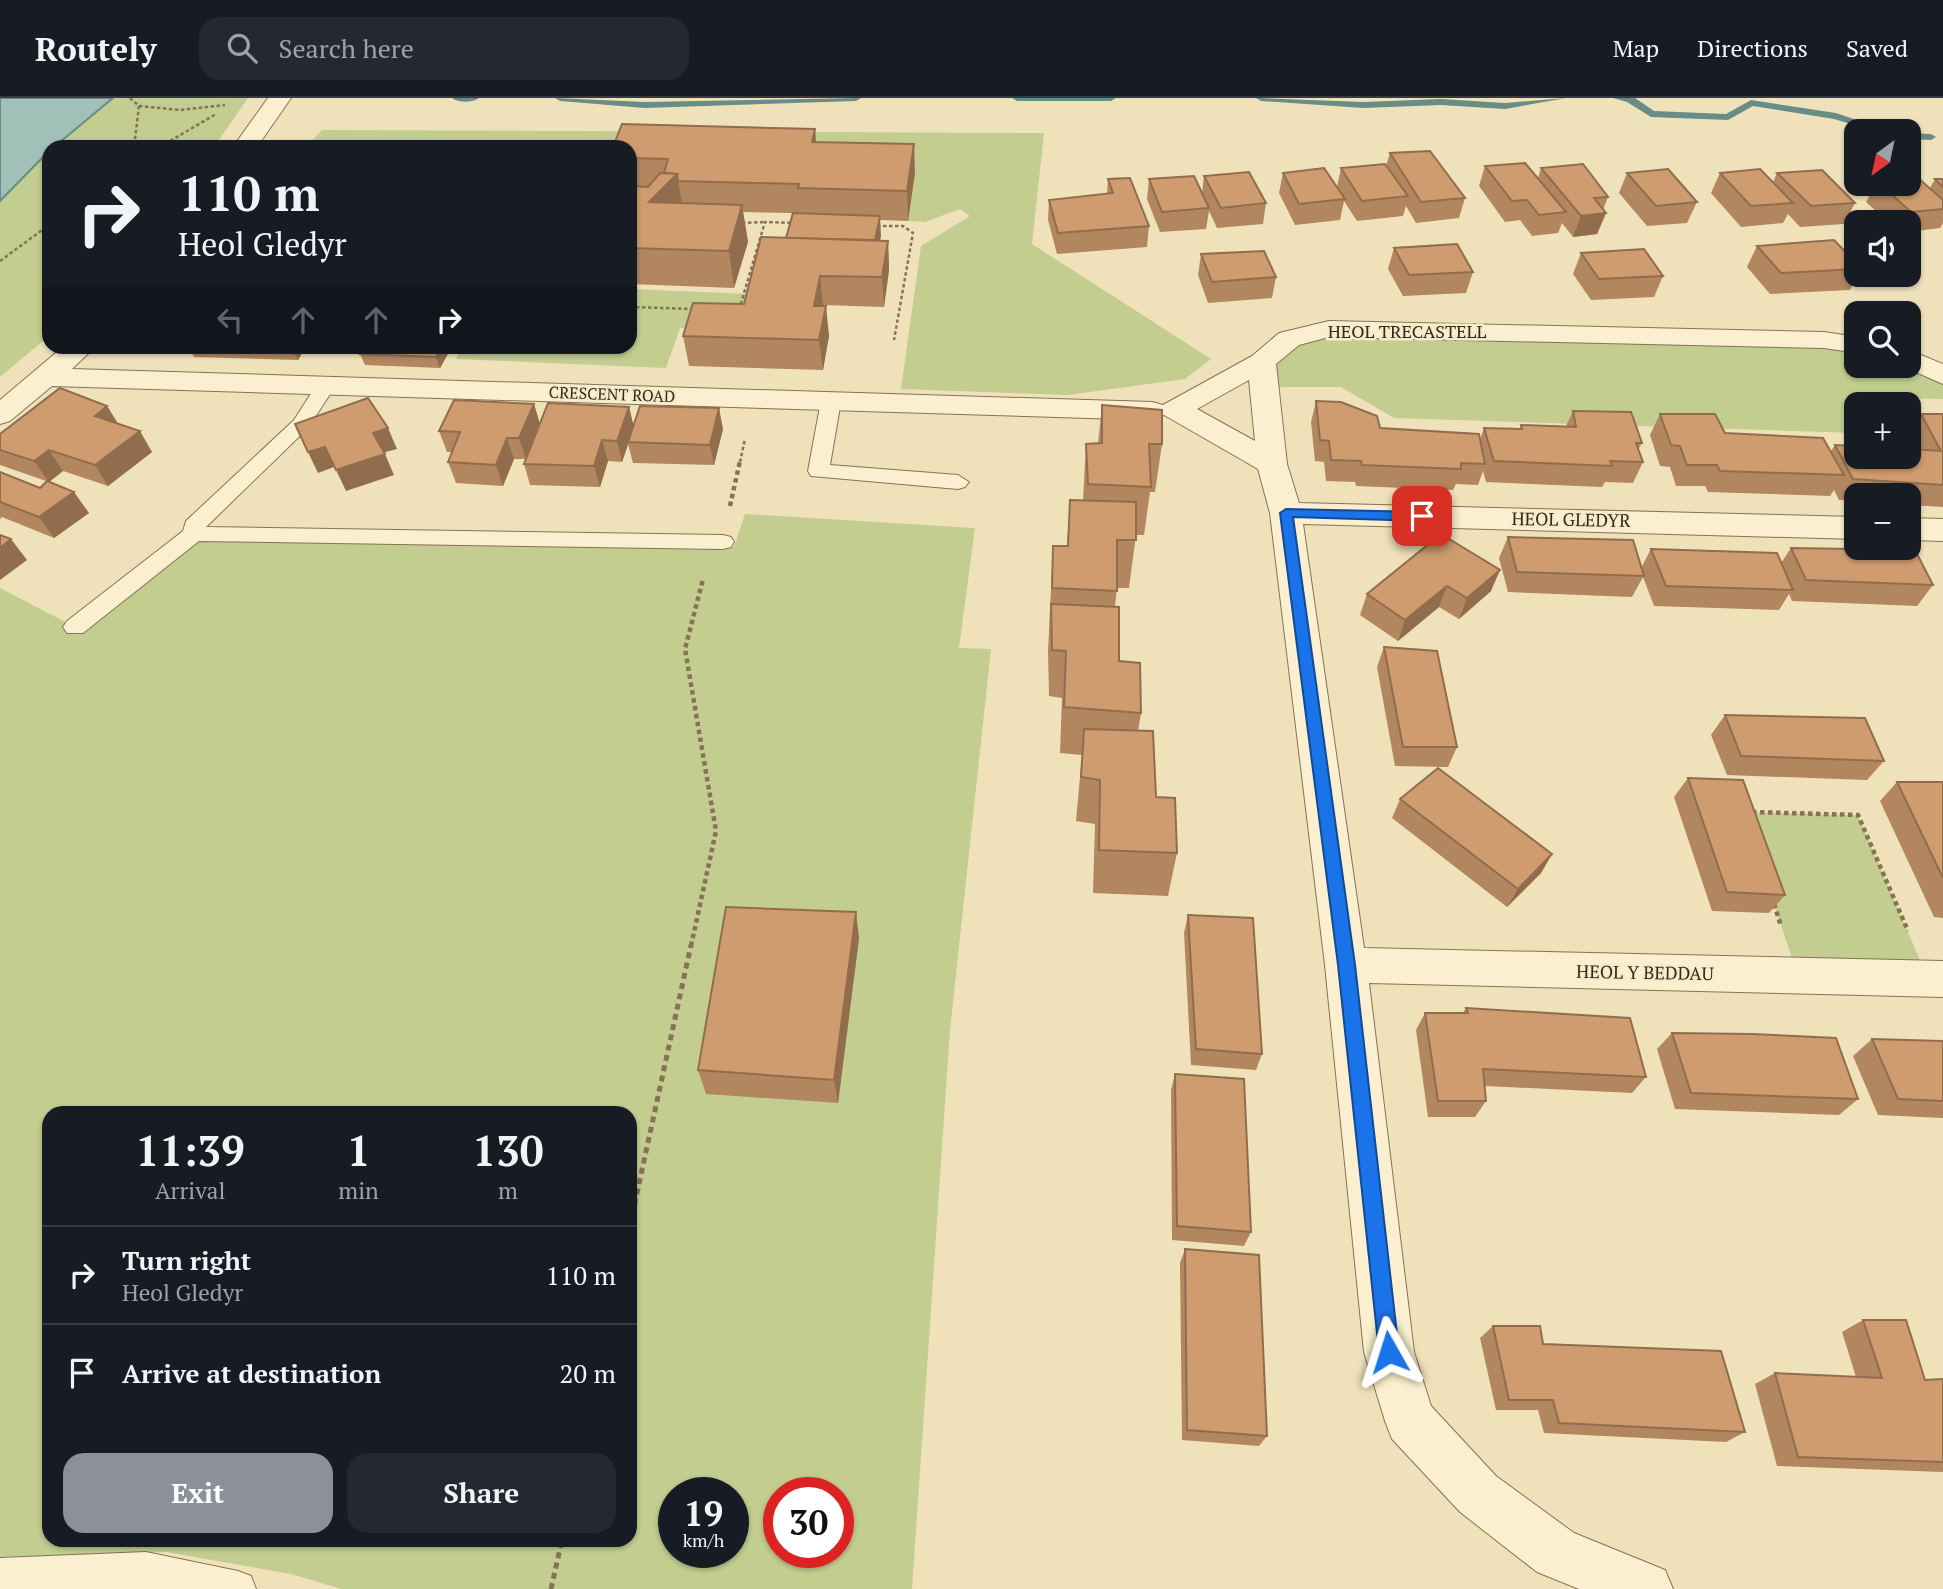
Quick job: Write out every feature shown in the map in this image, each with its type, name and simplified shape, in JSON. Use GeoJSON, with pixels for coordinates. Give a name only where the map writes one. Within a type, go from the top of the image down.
{"type":"FeatureCollection","features":[{"type":"Feature","properties":{"kind":"street"},"geometry":{"type":"LineString","coordinates":[[250,140],[280,98]]}},
{"type":"Feature","properties":{"kind":"street","name":"HEOL TRECASTELL"},"geometry":{"type":"LineString","coordinates":[[1175,409],[1262,362],[1290,339],[1329,329],[1824,340],[1844,343]]}},
{"type":"Feature","properties":{"kind":"street"},"geometry":{"type":"LineString","coordinates":[[0,415],[73,354]]}},
{"type":"Feature","properties":{"kind":"street"},"geometry":{"type":"LineString","coordinates":[[1262,362],[1272,464],[1286,513],[1346,965],[1389,1352],[1410,1421],[1478,1494],[1556,1553],[1646,1589]]}},
{"type":"Feature","properties":{"kind":"street"},"geometry":{"type":"LineString","coordinates":[[1921,364],[1943,375]]}},
{"type":"Feature","properties":{"kind":"street","name":"CRESCENT ROAD"},"geometry":{"type":"LineString","coordinates":[[48,377],[1132,413],[1175,409]]}},
{"type":"Feature","properties":{"kind":"street"},"geometry":{"type":"LineString","coordinates":[[1175,409],[1272,464]]}},
{"type":"Feature","properties":{"kind":"street","name":"HEOL GLEDYR"},"geometry":{"type":"LineString","coordinates":[[1286,513],[1844,528]]}},
{"type":"Feature","properties":{"kind":"street"},"geometry":{"type":"LineString","coordinates":[[1921,529],[1943,530]]}},
{"type":"Feature","properties":{"kind":"street","name":"HEOL Y BEDDAU"},"geometry":{"type":"LineString","coordinates":[[1346,965],[1936,979]]}},
{"type":"Feature","properties":{"kind":"lane"},"geometry":{"type":"LineString","coordinates":[[194,534],[194,526],[301,424],[326,386]]}},
{"type":"Feature","properties":{"kind":"lane"},"geometry":{"type":"LineString","coordinates":[[831,401],[818,471],[958,482]]}},
{"type":"Feature","properties":{"kind":"lane"},"geometry":{"type":"LineString","coordinates":[[75,627],[194,534],[723,542]]}},
{"type":"Feature","properties":{"kind":"lane"},"geometry":{"type":"LineString","coordinates":[[0,1576],[146,1570],[238,1589]]}},
{"type":"Feature","properties":{"kind":"path"},"geometry":{"type":"LineString","coordinates":[[130,98],[139,106],[199,110],[228,106],[172,140]]}},
{"type":"Feature","properties":{"kind":"path"},"geometry":{"type":"LineString","coordinates":[[135,140],[139,106]]}},
{"type":"Feature","properties":{"kind":"path"},"geometry":{"type":"LineString","coordinates":[[738,311],[765,222]]}},
{"type":"Feature","properties":{"kind":"path"},"geometry":{"type":"LineString","coordinates":[[738,223],[807,224]]}},
{"type":"Feature","properties":{"kind":"path"},"geometry":{"type":"LineString","coordinates":[[876,226],[903,226],[913,233],[894,340]]}},
{"type":"Feature","properties":{"kind":"path"},"geometry":{"type":"LineString","coordinates":[[0,261],[42,230]]}},
{"type":"Feature","properties":{"kind":"path"},"geometry":{"type":"LineString","coordinates":[[637,307],[698,309]]}},
{"type":"Feature","properties":{"kind":"path"},"geometry":{"type":"LineString","coordinates":[[637,1193],[716,831],[684,649],[698,589],[723,542],[753,399]]}},
{"type":"Feature","properties":{"kind":"path"},"geometry":{"type":"LineString","coordinates":[[1743,811],[1858,815],[1936,979]]}},
{"type":"Feature","properties":{"kind":"path"},"geometry":{"type":"LineString","coordinates":[[1772,900],[1798,976]]}},
{"type":"Feature","properties":{"kind":"path"},"geometry":{"type":"LineString","coordinates":[[551,1589],[560,1547]]}},
{"type":"Feature","properties":{"kind":"green space"},"geometry":{"type":"Polygon","coordinates":[[[113,98],[248,98],[219,140],[62,140],[113,98]]]}},
{"type":"Feature","properties":{"kind":"green space"},"geometry":{"type":"Polygon","coordinates":[[[322,130],[1044,133],[1032,244],[1211,359],[1185,379],[1068,395],[901,389],[921,246],[970,216],[960,209],[925,222],[908,221],[915,174],[637,148],[637,140],[313,140],[322,130]]]}},
{"type":"Feature","properties":{"kind":"green space"},"geometry":{"type":"Polygon","coordinates":[[[42,158],[42,342],[0,377],[0,201],[42,158]]]}},
{"type":"Feature","properties":{"kind":"green space"},"geometry":{"type":"Polygon","coordinates":[[[637,289],[750,294],[739,330],[680,328],[666,368],[456,359],[458,354],[637,354],[637,289]]]}},
{"type":"Feature","properties":{"kind":"green space"},"geometry":{"type":"Polygon","coordinates":[[[1329,329],[1844,345],[1844,378],[1921,378],[1921,369],[1943,375],[1943,399],[1921,399],[1921,392],[1844,392],[1844,433],[1394,418],[1341,387],[1265,387],[1262,362],[1329,329]]]}},
{"type":"Feature","properties":{"kind":"green space"},"geometry":{"type":"Polygon","coordinates":[[[745,514],[975,528],[959,648],[991,649],[950,1030],[912,1589],[341,1589],[291,1574],[166,1552],[0,1557],[0,588],[75,627],[194,534],[711,542],[734,547],[745,514]]]}},
{"type":"Feature","properties":{"kind":"green space"},"geometry":{"type":"Polygon","coordinates":[[[1743,812],[1858,815],[1928,979],[1798,976],[1743,812]]]}},
{"type":"Feature","properties":{"kind":"water"},"geometry":{"type":"Polygon","coordinates":[[[0,98],[113,98],[62,140],[42,140],[42,158],[0,201],[0,98]]]}},
{"type":"Feature","properties":{"kind":"building"},"geometry":{"type":"Polygon","coordinates":[[[622,124],[815,129],[812,142],[914,144],[907,191],[798,188],[799,184],[678,181],[677,174],[664,173],[668,159],[637,158],[637,140],[616,140],[622,124]]]}},
{"type":"Feature","properties":{"kind":"building"},"geometry":{"type":"Polygon","coordinates":[[[1430,151],[1465,198],[1421,202],[1390,153],[1430,151]]]}},
{"type":"Feature","properties":{"kind":"building"},"geometry":{"type":"Polygon","coordinates":[[[1525,163],[1566,212],[1539,215],[1527,200],[1512,201],[1485,166],[1525,163]]]}},
{"type":"Feature","properties":{"kind":"building"},"geometry":{"type":"Polygon","coordinates":[[[1385,164],[1408,196],[1362,201],[1341,168],[1385,164]]]}},
{"type":"Feature","properties":{"kind":"building"},"geometry":{"type":"Polygon","coordinates":[[[1583,164],[1608,197],[1594,198],[1606,213],[1581,216],[1541,168],[1583,164]]]}},
{"type":"Feature","properties":{"kind":"building"},"geometry":{"type":"Polygon","coordinates":[[[1324,168],[1345,199],[1299,204],[1283,173],[1324,168]]]}},
{"type":"Feature","properties":{"kind":"building"},"geometry":{"type":"Polygon","coordinates":[[[1668,169],[1697,202],[1656,206],[1627,173],[1668,169]]]}},
{"type":"Feature","properties":{"kind":"building"},"geometry":{"type":"Polygon","coordinates":[[[1760,169],[1793,203],[1751,206],[1720,173],[1760,169]]]}},
{"type":"Feature","properties":{"kind":"building"},"geometry":{"type":"Polygon","coordinates":[[[1822,170],[1844,192],[1844,196],[1848,196],[1855,203],[1811,206],[1777,173],[1822,170]]]}},
{"type":"Feature","properties":{"kind":"building"},"geometry":{"type":"Polygon","coordinates":[[[1249,172],[1266,203],[1221,208],[1204,176],[1249,172]]]}},
{"type":"Feature","properties":{"kind":"building"},"geometry":{"type":"Polygon","coordinates":[[[660,173],[677,174],[649,202],[742,205],[729,251],[637,248],[637,186],[648,187],[660,173]]]}},
{"type":"Feature","properties":{"kind":"building"},"geometry":{"type":"Polygon","coordinates":[[[1194,176],[1209,208],[1162,212],[1149,179],[1194,176]]]}},
{"type":"Feature","properties":{"kind":"building"},"geometry":{"type":"Polygon","coordinates":[[[1130,178],[1149,226],[1058,233],[1049,200],[1113,193],[1108,179],[1130,178]]]}},
{"type":"Feature","properties":{"kind":"building"},"geometry":{"type":"Polygon","coordinates":[[[1935,179],[1943,179],[1943,187],[1935,179]]]}},
{"type":"Feature","properties":{"kind":"building"},"geometry":{"type":"Polygon","coordinates":[[[1922,181],[1943,200],[1943,209],[1909,210],[1893,196],[1922,196],[1922,181]]]}},
{"type":"Feature","properties":{"kind":"building"},"geometry":{"type":"Polygon","coordinates":[[[793,213],[880,216],[875,240],[786,238],[793,213]]]}},
{"type":"Feature","properties":{"kind":"building"},"geometry":{"type":"Polygon","coordinates":[[[761,237],[888,241],[882,277],[820,276],[814,306],[826,306],[819,340],[683,336],[693,303],[744,304],[761,237]]]}},
{"type":"Feature","properties":{"kind":"building"},"geometry":{"type":"Polygon","coordinates":[[[1834,240],[1844,250],[1844,270],[1781,273],[1757,246],[1834,240]]]}},
{"type":"Feature","properties":{"kind":"building"},"geometry":{"type":"Polygon","coordinates":[[[1457,244],[1473,272],[1409,275],[1394,248],[1457,244]]]}},
{"type":"Feature","properties":{"kind":"building"},"geometry":{"type":"Polygon","coordinates":[[[1644,249],[1663,276],[1599,279],[1581,253],[1644,249]]]}},
{"type":"Feature","properties":{"kind":"building"},"geometry":{"type":"Polygon","coordinates":[[[1264,251],[1276,277],[1212,282],[1201,254],[1264,251]]]}},
{"type":"Feature","properties":{"kind":"building"},"geometry":{"type":"Polygon","coordinates":[[[360,354],[438,354],[436,357],[360,354]]]}},
{"type":"Feature","properties":{"kind":"building"},"geometry":{"type":"Polygon","coordinates":[[[60,388],[107,406],[95,416],[140,431],[95,465],[49,450],[34,461],[0,450],[0,434],[60,388]]]}},
{"type":"Feature","properties":{"kind":"building"},"geometry":{"type":"Polygon","coordinates":[[[368,398],[388,428],[373,433],[385,454],[336,470],[325,447],[308,452],[295,424],[368,398]]]}},
{"type":"Feature","properties":{"kind":"building"},"geometry":{"type":"Polygon","coordinates":[[[454,400],[534,404],[519,438],[507,438],[496,465],[448,462],[460,432],[439,431],[454,400]]]}},
{"type":"Feature","properties":{"kind":"building"},"geometry":{"type":"Polygon","coordinates":[[[1316,401],[1341,402],[1377,416],[1380,428],[1479,434],[1485,464],[1461,463],[1461,469],[1362,465],[1361,461],[1331,460],[1329,441],[1320,440],[1316,401]]]}},
{"type":"Feature","properties":{"kind":"building"},"geometry":{"type":"Polygon","coordinates":[[[548,403],[629,407],[617,441],[602,440],[594,466],[524,464],[548,403]]]}},
{"type":"Feature","properties":{"kind":"building"},"geometry":{"type":"Polygon","coordinates":[[[1102,405],[1162,410],[1162,444],[1149,444],[1151,487],[1088,484],[1086,444],[1102,443],[1102,405]]]}},
{"type":"Feature","properties":{"kind":"building"},"geometry":{"type":"Polygon","coordinates":[[[640,406],[719,408],[710,445],[628,442],[640,406]]]}},
{"type":"Feature","properties":{"kind":"building"},"geometry":{"type":"Polygon","coordinates":[[[1573,411],[1631,412],[1642,443],[1636,443],[1643,462],[1610,461],[1612,466],[1494,461],[1484,428],[1522,429],[1521,425],[1576,427],[1573,411]]]}},
{"type":"Feature","properties":{"kind":"building"},"geometry":{"type":"Polygon","coordinates":[[[1660,414],[1715,414],[1725,433],[1823,438],[1844,475],[1720,471],[1717,465],[1687,465],[1680,446],[1671,445],[1660,414]]]}},
{"type":"Feature","properties":{"kind":"building"},"geometry":{"type":"Polygon","coordinates":[[[1921,414],[1943,414],[1943,485],[1853,479],[1848,469],[1921,469],[1921,450],[1941,451],[1921,414]]]}},
{"type":"Feature","properties":{"kind":"building"},"geometry":{"type":"Polygon","coordinates":[[[1835,445],[1844,445],[1844,462],[1835,445]]]}},
{"type":"Feature","properties":{"kind":"building"},"geometry":{"type":"Polygon","coordinates":[[[0,472],[40,488],[47,481],[74,492],[39,517],[0,502],[0,472]]]}},
{"type":"Feature","properties":{"kind":"building"},"geometry":{"type":"Polygon","coordinates":[[[1070,500],[1136,502],[1136,540],[1117,540],[1117,591],[1052,588],[1053,546],[1068,546],[1070,500]]]}},
{"type":"Feature","properties":{"kind":"building"},"geometry":{"type":"Polygon","coordinates":[[[1441,534],[1500,570],[1467,598],[1447,586],[1405,620],[1367,594],[1441,534]]]}},
{"type":"Feature","properties":{"kind":"building"},"geometry":{"type":"Polygon","coordinates":[[[0,535],[11,539],[0,548],[0,535]]]}},
{"type":"Feature","properties":{"kind":"building"},"geometry":{"type":"Polygon","coordinates":[[[1508,537],[1633,540],[1644,576],[1517,572],[1508,537]]]}},
{"type":"Feature","properties":{"kind":"building"},"geometry":{"type":"Polygon","coordinates":[[[1791,548],[1844,549],[1844,560],[1920,560],[1933,585],[1806,580],[1791,548]]]}},
{"type":"Feature","properties":{"kind":"building"},"geometry":{"type":"Polygon","coordinates":[[[1651,549],[1777,553],[1793,590],[1666,586],[1651,549]]]}},
{"type":"Feature","properties":{"kind":"building"},"geometry":{"type":"Polygon","coordinates":[[[1051,604],[1119,607],[1119,661],[1140,663],[1141,713],[1064,707],[1066,651],[1052,650],[1051,604]]]}},
{"type":"Feature","properties":{"kind":"building"},"geometry":{"type":"Polygon","coordinates":[[[1384,647],[1437,651],[1457,747],[1403,747],[1384,647]]]}},
{"type":"Feature","properties":{"kind":"building"},"geometry":{"type":"Polygon","coordinates":[[[1725,715],[1865,718],[1884,761],[1741,756],[1725,715]]]}},
{"type":"Feature","properties":{"kind":"building"},"geometry":{"type":"Polygon","coordinates":[[[1084,729],[1153,731],[1156,797],[1175,798],[1177,853],[1099,850],[1100,780],[1081,777],[1084,729]]]}},
{"type":"Feature","properties":{"kind":"building"},"geometry":{"type":"Polygon","coordinates":[[[1438,768],[1552,854],[1518,889],[1400,799],[1438,768]]]}},
{"type":"Feature","properties":{"kind":"building"},"geometry":{"type":"Polygon","coordinates":[[[1688,778],[1743,780],[1785,895],[1727,892],[1688,778]]]}},
{"type":"Feature","properties":{"kind":"building"},"geometry":{"type":"Polygon","coordinates":[[[1897,782],[1943,782],[1943,878],[1897,782]]]}},
{"type":"Feature","properties":{"kind":"building"},"geometry":{"type":"Polygon","coordinates":[[[726,907],[856,912],[834,1080],[698,1070],[726,907]]]}},
{"type":"Feature","properties":{"kind":"building"},"geometry":{"type":"Polygon","coordinates":[[[1188,915],[1253,918],[1262,1054],[1196,1049],[1188,915]]]}},
{"type":"Feature","properties":{"kind":"building"},"geometry":{"type":"Polygon","coordinates":[[[1466,1008],[1630,1018],[1646,1077],[1483,1069],[1486,1101],[1438,1101],[1425,1013],[1468,1013],[1466,1008]]]}},
{"type":"Feature","properties":{"kind":"building"},"geometry":{"type":"Polygon","coordinates":[[[1672,1033],[1836,1038],[1858,1099],[1691,1093],[1672,1033]]]}},
{"type":"Feature","properties":{"kind":"building"},"geometry":{"type":"Polygon","coordinates":[[[1872,1039],[1943,1041],[1943,1101],[1898,1099],[1872,1039]]]}},
{"type":"Feature","properties":{"kind":"building"},"geometry":{"type":"Polygon","coordinates":[[[1175,1074],[1244,1079],[1251,1232],[1177,1226],[1175,1074]]]}},
{"type":"Feature","properties":{"kind":"building"},"geometry":{"type":"Polygon","coordinates":[[[1185,1249],[1259,1255],[1267,1436],[1187,1430],[1185,1249]]]}},
{"type":"Feature","properties":{"kind":"building"},"geometry":{"type":"Polygon","coordinates":[[[1863,1320],[1906,1320],[1925,1380],[1943,1379],[1943,1462],[1798,1457],[1775,1373],[1882,1378],[1863,1320]]]}},
{"type":"Feature","properties":{"kind":"building"},"geometry":{"type":"Polygon","coordinates":[[[1493,1326],[1540,1326],[1543,1344],[1721,1351],[1745,1432],[1559,1423],[1553,1400],[1509,1400],[1493,1326]]]}},
{"type":"Feature","properties":{"kind":"waterway"},"geometry":{"type":"LineString","coordinates":[[457,98],[474,98]]}},
{"type":"Feature","properties":{"kind":"waterway"},"geometry":{"type":"LineString","coordinates":[[560,98],[645,105],[856,98]]}},
{"type":"Feature","properties":{"kind":"waterway"},"geometry":{"type":"LineString","coordinates":[[1017,98],[1111,98]]}},
{"type":"Feature","properties":{"kind":"waterway"},"geometry":{"type":"LineString","coordinates":[[1261,98],[1363,105],[1441,102],[1505,106],[1561,98]]}},
{"type":"Feature","properties":{"kind":"waterway"},"geometry":{"type":"LineString","coordinates":[[1618,98],[1630,99],[1651,114],[1728,117],[1751,103],[1846,119]]}},
{"type":"Feature","properties":{"kind":"waterway"},"geometry":{"type":"LineString","coordinates":[[1922,137],[1931,137]]}},
{"type":"Feature","properties":{"kind":"route"},"geometry":{"type":"LineString","coordinates":[[1389,1352],[1346,965],[1286,513],[1422,516]]}}]}
